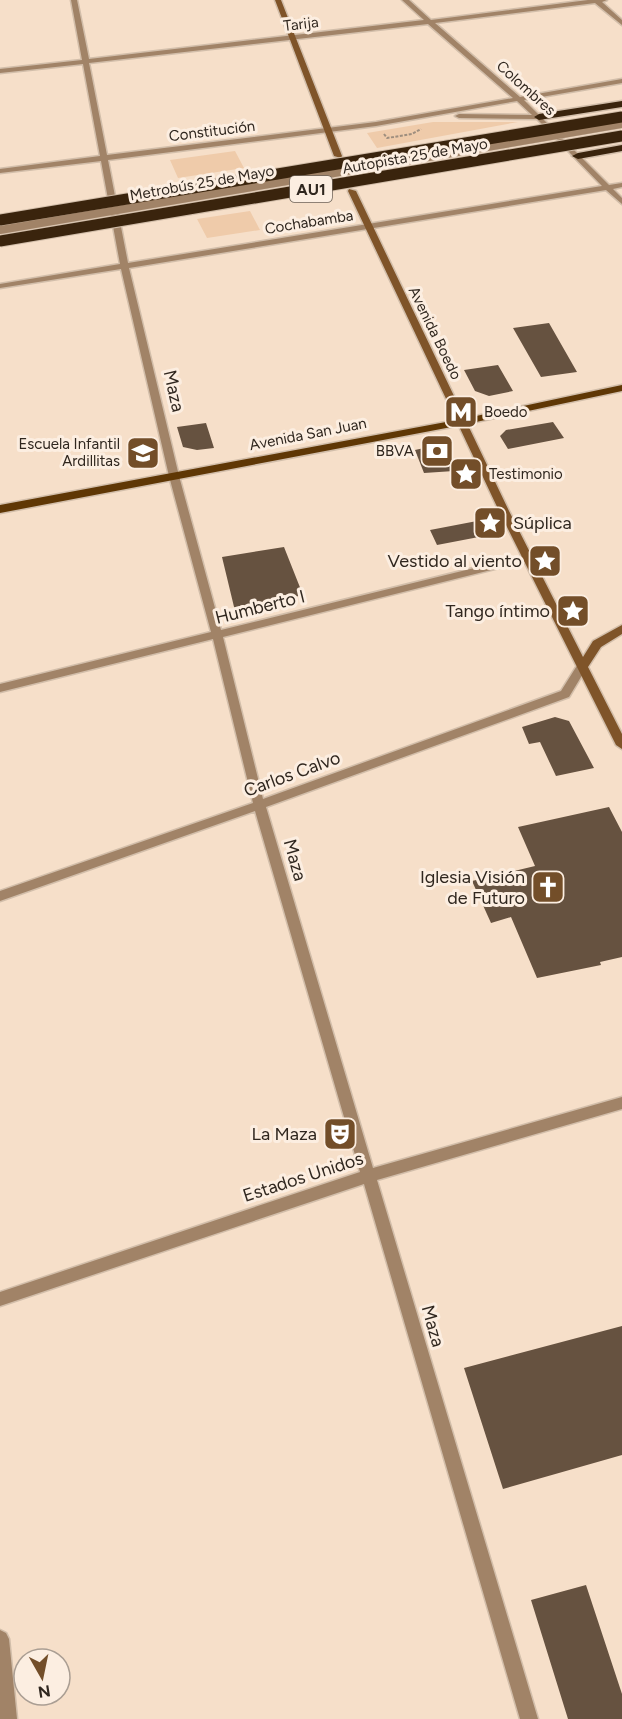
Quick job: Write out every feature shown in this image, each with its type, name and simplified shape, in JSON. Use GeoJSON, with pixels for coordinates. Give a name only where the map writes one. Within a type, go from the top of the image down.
{"type":"FeatureCollection","features":[{"type":"Feature","properties":{"kind":"highway"},"geometry":{"type":"LineString","coordinates":[[539,117],[622,104]]}},
{"type":"Feature","properties":{"kind":"highway","name":"Autopista 25 de Mayo"},"geometry":{"type":"LineString","coordinates":[[0,220],[622,117]]}},
{"type":"Feature","properties":{"kind":"highway","name":"Autopista 25 de Mayo"},"geometry":{"type":"LineString","coordinates":[[0,241],[622,136]]}},
{"type":"Feature","properties":{"kind":"highway"},"geometry":{"type":"LineString","coordinates":[[578,156],[622,148]]}},
{"type":"Feature","properties":{"kind":"main road"},"geometry":{"type":"LineString","coordinates":[[278,0],[338,156]]}},
{"type":"Feature","properties":{"kind":"main road","name":"Avenida Boedo"},"geometry":{"type":"LineString","coordinates":[[352,191],[367,227],[527,558],[622,745]]}},
{"type":"Feature","properties":{"kind":"main road","name":"Avenida San Juan"},"geometry":{"type":"LineString","coordinates":[[0,510],[462,422],[622,388]]}},
{"type":"Feature","properties":{"kind":"main road"},"geometry":{"type":"LineString","coordinates":[[582,667],[597,644],[622,629]]}},
{"type":"Feature","properties":{"kind":"street","name":"Maza"},"geometry":{"type":"LineString","coordinates":[[74,0],[123,266],[174,476],[217,634],[259,806],[529,1719]]}},
{"type":"Feature","properties":{"kind":"street","name":"Colombres"},"geometry":{"type":"LineString","coordinates":[[405,0],[539,117],[622,202]]}},
{"type":"Feature","properties":{"kind":"street","name":"Tarija"},"geometry":{"type":"LineString","coordinates":[[0,71],[292,39],[599,0]]}},
{"type":"Feature","properties":{"kind":"street"},"geometry":{"type":"LineString","coordinates":[[599,0],[622,23]]}},
{"type":"Feature","properties":{"kind":"street","name":"Constitución"},"geometry":{"type":"LineString","coordinates":[[0,171],[327,131],[622,81]]}},
{"type":"Feature","properties":{"kind":"street","name":"Constitución"},"geometry":{"type":"LineString","coordinates":[[427,115],[539,117]]}},
{"type":"Feature","properties":{"kind":"street","name":"Metrobús 25 de Mayo"},"geometry":{"type":"LineString","coordinates":[[0,230],[622,124]]}},
{"type":"Feature","properties":{"kind":"street","name":"Cochabamba"},"geometry":{"type":"LineString","coordinates":[[0,286],[622,185]]}},
{"type":"Feature","properties":{"kind":"street","name":"Humberto I"},"geometry":{"type":"LineString","coordinates":[[0,688],[527,558]]}},
{"type":"Feature","properties":{"kind":"street","name":"Carlos Calvo"},"geometry":{"type":"LineString","coordinates":[[0,896],[259,806],[565,694],[582,667]]}},
{"type":"Feature","properties":{"kind":"street","name":"Estados Unidos"},"geometry":{"type":"LineString","coordinates":[[0,1299],[368,1176],[622,1103]]}},
{"type":"Feature","properties":{"kind":"street"},"geometry":{"type":"LineString","coordinates":[[0,1639],[8,1719]]}},
{"type":"Feature","properties":{"kind":"path"},"geometry":{"type":"LineString","coordinates":[[384,133],[387,138]]}},
{"type":"Feature","properties":{"kind":"path"},"geometry":{"type":"LineString","coordinates":[[381,139],[412,134]]}},
{"type":"Feature","properties":{"kind":"shaded area"},"geometry":{"type":"Polygon","coordinates":[[[433,122],[518,122],[377,148],[367,133],[433,122]]]}},
{"type":"Feature","properties":{"kind":"shaded area"},"geometry":{"type":"Polygon","coordinates":[[[235,151],[244,168],[178,178],[170,160],[235,151]]]}},
{"type":"Feature","properties":{"kind":"shaded area"},"geometry":{"type":"Polygon","coordinates":[[[250,211],[260,230],[207,238],[197,219],[250,211]]]}},
{"type":"Feature","properties":{"kind":"building"},"geometry":{"type":"Polygon","coordinates":[[[549,323],[577,372],[541,377],[513,328],[549,323]]]}},
{"type":"Feature","properties":{"kind":"building"},"geometry":{"type":"Polygon","coordinates":[[[498,365],[513,391],[489,396],[475,391],[464,370],[498,365]]]}},
{"type":"Feature","properties":{"kind":"building"},"geometry":{"type":"Polygon","coordinates":[[[553,422],[564,438],[508,449],[500,436],[506,430],[553,422]]]}},
{"type":"Feature","properties":{"kind":"building"},"geometry":{"type":"Polygon","coordinates":[[[206,423],[214,448],[197,450],[183,447],[177,427],[206,423]]]}},
{"type":"Feature","properties":{"kind":"building"},"geometry":{"type":"Polygon","coordinates":[[[433,446],[444,449],[454,471],[424,473],[415,450],[433,446]]]}},
{"type":"Feature","properties":{"kind":"building"},"geometry":{"type":"Polygon","coordinates":[[[477,521],[484,536],[437,545],[430,530],[477,521]]]}},
{"type":"Feature","properties":{"kind":"building"},"geometry":{"type":"Polygon","coordinates":[[[284,547],[303,595],[235,611],[222,557],[284,547]]]}},
{"type":"Feature","properties":{"kind":"building"},"geometry":{"type":"Polygon","coordinates":[[[555,717],[569,721],[594,768],[556,776],[540,742],[529,744],[522,727],[555,717]]]}},
{"type":"Feature","properties":{"kind":"building"},"geometry":{"type":"Polygon","coordinates":[[[609,807],[622,832],[622,957],[600,962],[601,965],[537,978],[511,917],[491,923],[472,881],[535,866],[518,827],[609,807]]]}},
{"type":"Feature","properties":{"kind":"building"},"geometry":{"type":"Polygon","coordinates":[[[622,1326],[622,1455],[503,1489],[464,1368],[622,1326]]]}},
{"type":"Feature","properties":{"kind":"building"},"geometry":{"type":"Polygon","coordinates":[[[586,1585],[622,1694],[622,1719],[568,1719],[531,1600],[586,1585]]]}},
{"type":"Feature","properties":{"kind":"place","name":"Boedo"},"geometry":{"type":"Point","coordinates":[461,412]}},
{"type":"Feature","properties":{"kind":"place","name":"BBVA"},"geometry":{"type":"Point","coordinates":[437,451]}},
{"type":"Feature","properties":{"kind":"place","name":"Escuela Infantil Ardillitas"},"geometry":{"type":"Point","coordinates":[143,453]}},
{"type":"Feature","properties":{"kind":"place","name":"Testimonio"},"geometry":{"type":"Point","coordinates":[466,474]}},
{"type":"Feature","properties":{"kind":"place","name":"Súplica"},"geometry":{"type":"Point","coordinates":[490,523]}},
{"type":"Feature","properties":{"kind":"place","name":"Vestido al viento"},"geometry":{"type":"Point","coordinates":[545,561]}},
{"type":"Feature","properties":{"kind":"place","name":"Tango íntimo"},"geometry":{"type":"Point","coordinates":[573,611]}},
{"type":"Feature","properties":{"kind":"place","name":"Iglesia Visión de Futuro"},"geometry":{"type":"Point","coordinates":[548,887]}},
{"type":"Feature","properties":{"kind":"place","name":"La Maza"},"geometry":{"type":"Point","coordinates":[340,1134]}}]}
